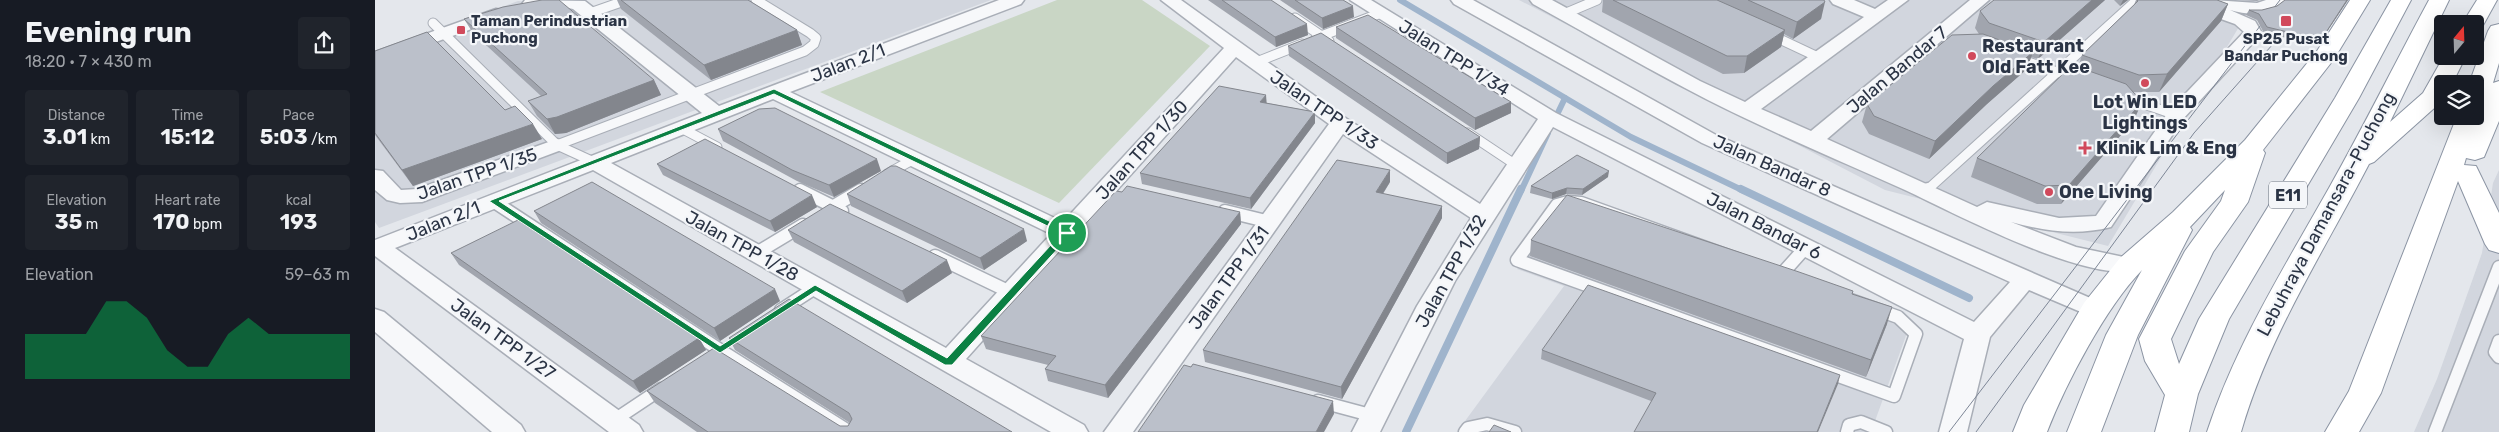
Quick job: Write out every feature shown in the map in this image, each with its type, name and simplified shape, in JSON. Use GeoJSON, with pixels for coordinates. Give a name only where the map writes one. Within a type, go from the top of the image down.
{"type":"FeatureCollection","features":[{"type":"Feature","properties":{"kind":"highway"},"geometry":{"type":"LineString","coordinates":[[2035,418],[2095,310],[2130,265],[2183,218],[2255,145],[2326,54],[2360,0]]}},
{"type":"Feature","properties":{"kind":"highway","name":"Lebuhraya Damansara–Puchong"},"geometry":{"type":"LineString","coordinates":[[2172,432],[2182,394],[2214,319],[2347,98],[2401,0]]}},
{"type":"Feature","properties":{"kind":"highway","name":"Lebuhraya Damansara–Puchong"},"geometry":{"type":"LineString","coordinates":[[2224,432],[2229,413],[2263,329],[2355,166],[2439,0]]}},
{"type":"Feature","properties":{"kind":"highway"},"geometry":{"type":"LineString","coordinates":[[2478,15],[2487,0]]}},
{"type":"Feature","properties":{"kind":"highway"},"geometry":{"type":"LineString","coordinates":[[2483,75],[2499,31]]}},
{"type":"Feature","properties":{"kind":"highway"},"geometry":{"type":"LineString","coordinates":[[2355,166],[2433,97],[2450,65]]}},
{"type":"Feature","properties":{"kind":"highway"},"geometry":{"type":"LineString","coordinates":[[2435,212],[2467,172],[2499,88]]}},
{"type":"Feature","properties":{"kind":"highway"},"geometry":{"type":"LineString","coordinates":[[2343,432],[2365,393],[2435,212],[2466,125]]}},
{"type":"Feature","properties":{"kind":"highway"},"geometry":{"type":"LineString","coordinates":[[2182,394],[2165,371],[2156,352],[2155,339],[2199,251],[2234,202],[2255,145]]}},
{"type":"Feature","properties":{"kind":"highway"},"geometry":{"type":"LineString","coordinates":[[2467,172],[2499,244]]}},
{"type":"Feature","properties":{"kind":"highway"},"geometry":{"type":"LineString","coordinates":[[2083,432],[2122,335],[2183,218]]}},
{"type":"Feature","properties":{"kind":"highway"},"geometry":{"type":"LineString","coordinates":[[2365,393],[2366,432]]}},
{"type":"Feature","properties":{"kind":"street"},"geometry":{"type":"LineString","coordinates":[[375,58],[499,0]]}},
{"type":"Feature","properties":{"kind":"street","name":"Jalan 2/1"},"geometry":{"type":"LineString","coordinates":[[376,247],[1015,0]]}},
{"type":"Feature","properties":{"kind":"street","name":"Jalan TPP 1/33"},"geometry":{"type":"LineString","coordinates":[[1170,0],[1340,123],[1482,215]]}},
{"type":"Feature","properties":{"kind":"street","name":"Jalan TPP 1/34"},"geometry":{"type":"LineString","coordinates":[[1359,0],[1549,118]]}},
{"type":"Feature","properties":{"kind":"street","name":"Jalan Bandar 8"},"geometry":{"type":"LineString","coordinates":[[1460,0],[1709,139],[2019,286],[2095,310]]}},
{"type":"Feature","properties":{"kind":"street"},"geometry":{"type":"LineString","coordinates":[[1539,0],[1693,85],[2009,230],[2061,252],[2111,263],[2130,265]]}},
{"type":"Feature","properties":{"kind":"street"},"geometry":{"type":"LineString","coordinates":[[1839,0],[1877,16]]}},
{"type":"Feature","properties":{"kind":"street"},"geometry":{"type":"LineString","coordinates":[[1748,109],[1899,0]]}},
{"type":"Feature","properties":{"kind":"street","name":"Jalan Bandar 7"},"geometry":{"type":"LineString","coordinates":[[1814,139],[1946,33],[1980,0]]}},
{"type":"Feature","properties":{"kind":"street"},"geometry":{"type":"LineString","coordinates":[[1933,194],[2051,225],[2081,227],[2103,222],[2176,115],[2253,32],[2241,20],[2185,0]]}},
{"type":"Feature","properties":{"kind":"street"},"geometry":{"type":"LineString","coordinates":[[2212,0],[2245,8],[2268,7],[2276,0]]}},
{"type":"Feature","properties":{"kind":"street"},"geometry":{"type":"LineString","coordinates":[[375,44],[536,3],[569,1],[579,4],[716,114]]}},
{"type":"Feature","properties":{"kind":"street","name":"Jalan TPP 1/30"},"geometry":{"type":"LineString","coordinates":[[948,362],[1067,233],[1116,187],[1234,48]]}},
{"type":"Feature","properties":{"kind":"street"},"geometry":{"type":"LineString","coordinates":[[774,92],[1067,233]]}},
{"type":"Feature","properties":{"kind":"street","name":"Jalan TPP 1/32"},"geometry":{"type":"LineString","coordinates":[[1370,424],[1429,307],[1469,242],[1482,215],[1549,118]]}},
{"type":"Feature","properties":{"kind":"street","name":"Jalan Bandar 6"},"geometry":{"type":"LineString","coordinates":[[1549,118],[1806,247],[1985,327]]}},
{"type":"Feature","properties":{"kind":"street","name":"Jalan TPP 1/31"},"geometry":{"type":"LineString","coordinates":[[1118,432],[1174,362],[1340,123]]}},
{"type":"Feature","properties":{"kind":"street","name":"Jalan TPP 1/35"},"geometry":{"type":"LineString","coordinates":[[375,176],[387,192],[406,198],[422,195],[557,145]]}},
{"type":"Feature","properties":{"kind":"street","name":"Jalan TPP 1/28"},"geometry":{"type":"LineString","coordinates":[[594,162],[1074,432]]}},
{"type":"Feature","properties":{"kind":"street","name":"Jalan TPP 1/27"},"geometry":{"type":"LineString","coordinates":[[376,247],[621,426]]}},
{"type":"Feature","properties":{"kind":"street"},"geometry":{"type":"LineString","coordinates":[[1953,432],[1985,327],[2019,286]]}},
{"type":"Feature","properties":{"kind":"street"},"geometry":{"type":"LineString","coordinates":[[375,318],[511,432]]}},
{"type":"Feature","properties":{"kind":"lane"},"geometry":{"type":"LineString","coordinates":[[589,13],[627,0]]}},
{"type":"Feature","properties":{"kind":"lane"},"geometry":{"type":"LineString","coordinates":[[557,145],[805,50],[814,44],[816,38],[810,33],[756,0]]}},
{"type":"Feature","properties":{"kind":"lane"},"geometry":{"type":"LineString","coordinates":[[1564,14],[1597,0]]}},
{"type":"Feature","properties":{"kind":"lane"},"geometry":{"type":"LineString","coordinates":[[1933,194],[2055,72],[2137,0]]}},
{"type":"Feature","properties":{"kind":"lane"},"geometry":{"type":"LineString","coordinates":[[1283,10],[1338,47]]}},
{"type":"Feature","properties":{"kind":"lane"},"geometry":{"type":"LineString","coordinates":[[1254,62],[1381,13]]}},
{"type":"Feature","properties":{"kind":"lane"},"geometry":{"type":"LineString","coordinates":[[438,28],[557,145],[594,162]]}},
{"type":"Feature","properties":{"kind":"lane"},"geometry":{"type":"LineString","coordinates":[[1757,29],[1820,58]]}},
{"type":"Feature","properties":{"kind":"lane"},"geometry":{"type":"LineString","coordinates":[[2003,53],[2074,78]]}},
{"type":"Feature","properties":{"kind":"lane"},"geometry":{"type":"LineString","coordinates":[[2120,95],[2176,115]]}},
{"type":"Feature","properties":{"kind":"lane"},"geometry":{"type":"LineString","coordinates":[[1460,127],[1516,165]]}},
{"type":"Feature","properties":{"kind":"lane"},"geometry":{"type":"LineString","coordinates":[[681,128],[731,154]]}},
{"type":"Feature","properties":{"kind":"lane"},"geometry":{"type":"LineString","coordinates":[[755,254],[913,159]]}},
{"type":"Feature","properties":{"kind":"lane"},"geometry":{"type":"LineString","coordinates":[[791,185],[851,215]]}},
{"type":"Feature","properties":{"kind":"lane"},"geometry":{"type":"LineString","coordinates":[[493,201],[716,353],[850,432]]}},
{"type":"Feature","properties":{"kind":"lane"},"geometry":{"type":"LineString","coordinates":[[1568,202],[1581,203],[1781,276],[1898,317],[1915,334],[1894,396],[1517,260],[1557,205],[1568,202]]}},
{"type":"Feature","properties":{"kind":"lane"},"geometry":{"type":"LineString","coordinates":[[1214,209],[1270,222]]}},
{"type":"Feature","properties":{"kind":"lane"},"geometry":{"type":"LineString","coordinates":[[1781,276],[1806,247]]}},
{"type":"Feature","properties":{"kind":"lane"},"geometry":{"type":"LineString","coordinates":[[923,250],[1012,293]]}},
{"type":"Feature","properties":{"kind":"lane"},"geometry":{"type":"LineString","coordinates":[[2435,432],[2499,267]]}},
{"type":"Feature","properties":{"kind":"lane"},"geometry":{"type":"LineString","coordinates":[[768,319],[815,288]]}},
{"type":"Feature","properties":{"kind":"lane"},"geometry":{"type":"LineString","coordinates":[[716,353],[736,340]]}},
{"type":"Feature","properties":{"kind":"lane"},"geometry":{"type":"LineString","coordinates":[[2499,341],[2495,352],[2499,357]]}},
{"type":"Feature","properties":{"kind":"lane"},"geometry":{"type":"LineString","coordinates":[[621,426],[671,383]]}},
{"type":"Feature","properties":{"kind":"lane"},"geometry":{"type":"LineString","coordinates":[[1309,398],[1370,424]]}},
{"type":"Feature","properties":{"kind":"lane"},"geometry":{"type":"LineString","coordinates":[[1847,432],[1849,425],[1861,422],[1886,432]]}},
{"type":"Feature","properties":{"kind":"lane"},"geometry":{"type":"LineString","coordinates":[[1465,432],[1468,428],[1487,424],[1515,432]]}},
{"type":"Feature","properties":{"kind":"shaded area"},"geometry":{"type":"Polygon","coordinates":[[[634,0],[991,0],[379,228],[375,222],[375,53],[518,1],[572,7],[583,17],[634,0]]]}},
{"type":"Feature","properties":{"kind":"shaded area"},"geometry":{"type":"Polygon","coordinates":[[[1519,0],[2255,0],[2108,246],[1885,190],[1519,0]]]}},
{"type":"Feature","properties":{"kind":"shaded area"},"geometry":{"type":"Polygon","coordinates":[[[2499,170],[2499,432],[2414,432],[2437,379],[2482,253],[2493,183],[2499,170]]]}},
{"type":"Feature","properties":{"kind":"shaded area"},"geometry":{"type":"Polygon","coordinates":[[[1562,208],[1893,319],[1907,333],[1871,432],[1457,432],[1564,286],[1517,269],[1562,208]]]}},
{"type":"Feature","properties":{"kind":"green space"},"geometry":{"type":"Polygon","coordinates":[[[1057,0],[1142,0],[1210,46],[1059,203],[820,92],[1057,0]]]}},
{"type":"Feature","properties":{"kind":"building"},"geometry":{"type":"Polygon","coordinates":[[[542,0],[559,0],[654,80],[557,117],[547,119],[528,101],[547,94],[464,19],[503,7],[542,0]]]}},
{"type":"Feature","properties":{"kind":"building"},"geometry":{"type":"Polygon","coordinates":[[[621,0],[748,0],[797,30],[704,65],[621,0]]]}},
{"type":"Feature","properties":{"kind":"building"},"geometry":{"type":"Polygon","coordinates":[[[1222,0],[1271,0],[1307,24],[1275,37],[1222,0]]]}},
{"type":"Feature","properties":{"kind":"building"},"geometry":{"type":"Polygon","coordinates":[[[1295,0],[1343,0],[1353,6],[1322,18],[1295,0]]]}},
{"type":"Feature","properties":{"kind":"building"},"geometry":{"type":"Polygon","coordinates":[[[1613,0],[1717,0],[1785,30],[1747,56],[1727,56],[1613,0]]]}},
{"type":"Feature","properties":{"kind":"building"},"geometry":{"type":"Polygon","coordinates":[[[1748,0],[1824,0],[1825,2],[1797,22],[1748,0]]]}},
{"type":"Feature","properties":{"kind":"building"},"geometry":{"type":"Polygon","coordinates":[[[1994,0],[2092,0],[2044,42],[1989,23],[1980,11],[1994,0]]]}},
{"type":"Feature","properties":{"kind":"building"},"geometry":{"type":"Polygon","coordinates":[[[2137,0],[2217,0],[2228,4],[2167,74],[2139,75],[2082,55],[2137,0]]]}},
{"type":"Feature","properties":{"kind":"building"},"geometry":{"type":"Polygon","coordinates":[[[2285,0],[2347,0],[2321,40],[2267,27],[2259,14],[2249,10],[2262,10],[2277,6],[2285,0]]]}},
{"type":"Feature","properties":{"kind":"building"},"geometry":{"type":"Polygon","coordinates":[[[1368,15],[1511,102],[1475,118],[1336,27],[1368,15]]]}},
{"type":"Feature","properties":{"kind":"building"},"geometry":{"type":"Polygon","coordinates":[[[427,32],[505,110],[515,106],[533,124],[402,170],[375,133],[375,51],[427,32]]]}},
{"type":"Feature","properties":{"kind":"building"},"geometry":{"type":"Polygon","coordinates":[[[1321,33],[1480,137],[1447,153],[1288,46],[1321,33]]]}},
{"type":"Feature","properties":{"kind":"building"},"geometry":{"type":"Polygon","coordinates":[[[1983,34],[2033,52],[1993,86],[1935,141],[1874,116],[1867,104],[1952,35],[1983,34]]]}},
{"type":"Feature","properties":{"kind":"building"},"geometry":{"type":"Polygon","coordinates":[[[2072,65],[2126,84],[2142,102],[2069,185],[2045,186],[1977,158],[2072,65]]]}},
{"type":"Feature","properties":{"kind":"building"},"geometry":{"type":"Polygon","coordinates":[[[1219,86],[1266,95],[1260,102],[1315,112],[1250,198],[1140,173],[1219,86]]]}},
{"type":"Feature","properties":{"kind":"building"},"geometry":{"type":"Polygon","coordinates":[[[775,108],[877,159],[829,185],[792,170],[718,129],[759,109],[775,108]]]}},
{"type":"Feature","properties":{"kind":"building"},"geometry":{"type":"Polygon","coordinates":[[[705,139],[812,195],[770,221],[657,164],[705,139]]]}},
{"type":"Feature","properties":{"kind":"building"},"geometry":{"type":"Polygon","coordinates":[[[1577,155],[1609,171],[1583,189],[1567,188],[1552,193],[1531,186],[1577,155]]]}},
{"type":"Feature","properties":{"kind":"building"},"geometry":{"type":"Polygon","coordinates":[[[1337,160],[1390,170],[1376,192],[1442,206],[1341,387],[1203,350],[1337,160]]]}},
{"type":"Feature","properties":{"kind":"building"},"geometry":{"type":"Polygon","coordinates":[[[891,166],[896,166],[1024,229],[980,258],[847,194],[891,166]]]}},
{"type":"Feature","properties":{"kind":"building"},"geometry":{"type":"Polygon","coordinates":[[[592,182],[775,289],[714,328],[534,211],[592,182]]]}},
{"type":"Feature","properties":{"kind":"building"},"geometry":{"type":"Polygon","coordinates":[[[1127,186],[1240,212],[1105,385],[1045,369],[1056,356],[981,336],[1116,191],[1122,192],[1127,186]]]}},
{"type":"Feature","properties":{"kind":"building"},"geometry":{"type":"Polygon","coordinates":[[[1567,195],[1799,272],[1853,291],[1852,294],[1892,307],[1871,360],[1531,240],[1567,195]]]}},
{"type":"Feature","properties":{"kind":"building"},"geometry":{"type":"Polygon","coordinates":[[[830,204],[947,260],[902,291],[788,230],[830,204]]]}},
{"type":"Feature","properties":{"kind":"building"},"geometry":{"type":"Polygon","coordinates":[[[518,220],[699,338],[633,381],[451,253],[518,220]]]}},
{"type":"Feature","properties":{"kind":"building"},"geometry":{"type":"Polygon","coordinates":[[[1588,285],[1840,375],[1817,432],[1634,432],[1656,393],[1542,350],[1588,285]]]}},
{"type":"Feature","properties":{"kind":"building"},"geometry":{"type":"Polygon","coordinates":[[[789,299],[1012,432],[708,432],[647,391],[714,348],[840,426],[848,426],[852,419],[849,413],[729,338],[789,299]]]}},
{"type":"Feature","properties":{"kind":"building"},"geometry":{"type":"Polygon","coordinates":[[[1193,364],[1333,401],[1316,432],[1138,432],[1184,365],[1191,367],[1193,364]]]}},
{"type":"Feature","properties":{"kind":"building"},"geometry":{"type":"Polygon","coordinates":[[[1494,425],[1511,432],[1489,432],[1494,425]]]}},
{"type":"Feature","properties":{"kind":"waterway"},"geometry":{"type":"LineString","coordinates":[[1400,0],[1631,137],[1744,191]]}},
{"type":"Feature","properties":{"kind":"waterway"},"geometry":{"type":"LineString","coordinates":[[1553,123],[1565,98]]}},
{"type":"Feature","properties":{"kind":"waterway"},"geometry":{"type":"LineString","coordinates":[[1521,191],[1548,133]]}},
{"type":"Feature","properties":{"kind":"waterway"},"geometry":{"type":"LineString","coordinates":[[1406,432],[1521,189]]}},
{"type":"Feature","properties":{"kind":"waterway"},"geometry":{"type":"LineString","coordinates":[[1741,189],[1969,298]]}},
{"type":"Feature","properties":{"kind":"tram line"},"geometry":{"type":"LineString","coordinates":[[1949,432],[2280,0]]}},
{"type":"Feature","properties":{"kind":"tram line"},"geometry":{"type":"LineString","coordinates":[[1976,432],[2194,133],[2289,26]]}},
{"type":"Feature","properties":{"kind":"place","name":"SP25 Pusat Bandar Puchong"},"geometry":{"type":"Point","coordinates":[2286,21]}},
{"type":"Feature","properties":{"kind":"place","name":"Taman Perindustrian Puchong"},"geometry":{"type":"Point","coordinates":[461,30]}},
{"type":"Feature","properties":{"kind":"place","name":"Restaurant Old Fatt Kee"},"geometry":{"type":"Point","coordinates":[1972,56]}},
{"type":"Feature","properties":{"kind":"place","name":"Lot Win LED Lightings"},"geometry":{"type":"Point","coordinates":[2145,83]}},
{"type":"Feature","properties":{"kind":"place","name":"Klinik Lim & Eng"},"geometry":{"type":"Point","coordinates":[2085,148]}},
{"type":"Feature","properties":{"kind":"place","name":"One Living"},"geometry":{"type":"Point","coordinates":[2049,192]}},
{"type":"Feature","properties":{"kind":"route"},"geometry":{"type":"LineString","coordinates":[[774,92],[1067,233],[948,362],[815,288],[720,350],[493,201],[774,92]]}}]}
